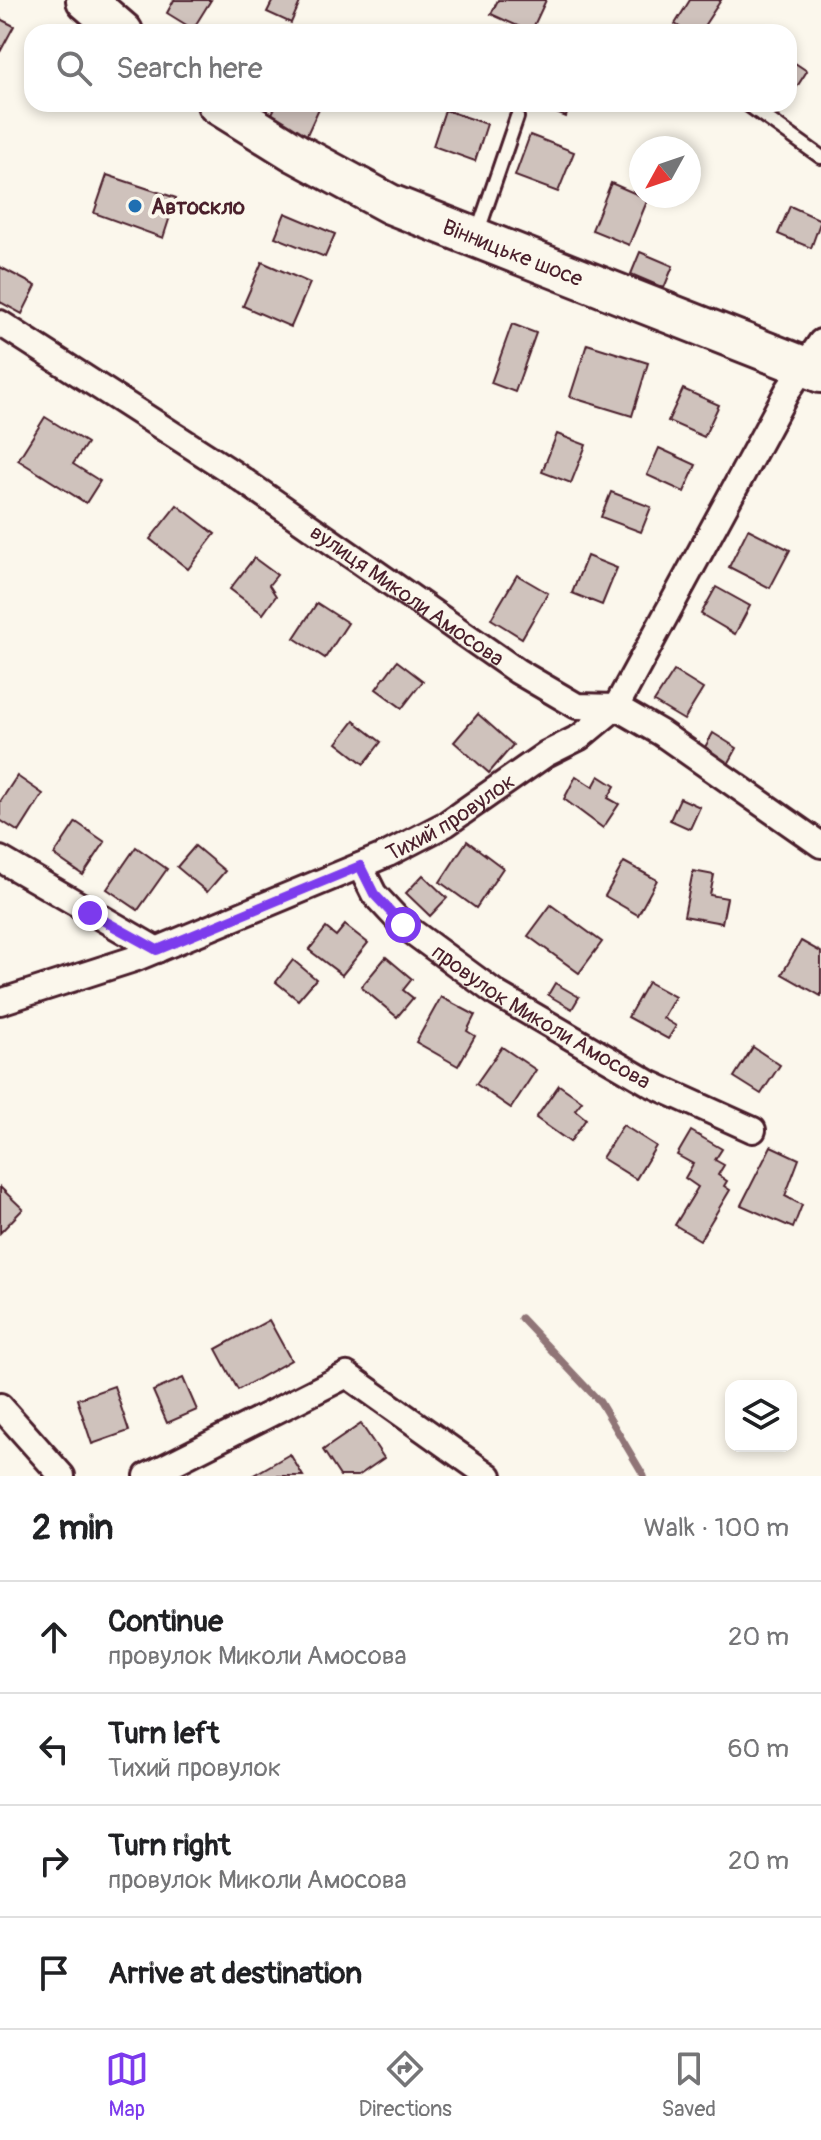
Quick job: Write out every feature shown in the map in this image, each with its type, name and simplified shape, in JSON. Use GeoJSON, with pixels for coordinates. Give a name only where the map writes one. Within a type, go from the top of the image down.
{"type":"FeatureCollection","features":[{"type":"Feature","properties":{"kind":"main road"},"geometry":{"type":"LineString","coordinates":[[86,0],[114,24]]}},
{"type":"Feature","properties":{"kind":"main road","name":"Вінницьке шосе"},"geometry":{"type":"LineString","coordinates":[[230,112],[296,153],[390,204],[816,360]]}},
{"type":"Feature","properties":{"kind":"street","name":"вулиця Миколи Амосова"},"geometry":{"type":"LineString","coordinates":[[0,323],[230,471],[517,671],[577,706],[616,707],[661,733],[821,845]]}},
{"type":"Feature","properties":{"kind":"street"},"geometry":{"type":"LineString","coordinates":[[616,707],[788,390],[816,360]]}},
{"type":"Feature","properties":{"kind":"street","name":"Тихий провулок"},"geometry":{"type":"LineString","coordinates":[[0,1002],[39,992],[157,950],[360,866],[446,824],[546,754],[580,737],[616,707]]}},
{"type":"Feature","properties":{"kind":"street"},"geometry":{"type":"LineString","coordinates":[[0,859],[157,950]]}},
{"type":"Feature","properties":{"kind":"street","name":"провулок Миколи Амосова"},"geometry":{"type":"LineString","coordinates":[[360,866],[374,894],[403,925],[497,994],[651,1084],[753,1130]]}},
{"type":"Feature","properties":{"kind":"street"},"geometry":{"type":"LineString","coordinates":[[147,1476],[347,1375],[489,1476]]}},
{"type":"Feature","properties":{"kind":"street"},"geometry":{"type":"LineString","coordinates":[[0,1406],[62,1476]]}},
{"type":"Feature","properties":{"kind":"lane"},"geometry":{"type":"LineString","coordinates":[[758,112],[821,157]]}},
{"type":"Feature","properties":{"kind":"lane"},"geometry":{"type":"LineString","coordinates":[[476,237],[517,117]]}},
{"type":"Feature","properties":{"kind":"building"},"geometry":{"type":"Polygon","coordinates":[[[174,0],[211,0],[196,24],[185,24],[167,13],[174,0]]]}},
{"type":"Feature","properties":{"kind":"building"},"geometry":{"type":"Polygon","coordinates":[[[273,0],[301,0],[291,23],[267,12],[273,0]]]}},
{"type":"Feature","properties":{"kind":"building"},"geometry":{"type":"Polygon","coordinates":[[[498,0],[546,0],[535,24],[513,24],[491,14],[498,0]]]}},
{"type":"Feature","properties":{"kind":"building"},"geometry":{"type":"Polygon","coordinates":[[[690,0],[721,0],[705,24],[675,24],[690,0]]]}},
{"type":"Feature","properties":{"kind":"building"},"geometry":{"type":"Polygon","coordinates":[[[0,19],[14,26],[0,52],[0,19]]]}},
{"type":"Feature","properties":{"kind":"building"},"geometry":{"type":"Polygon","coordinates":[[[797,64],[807,71],[797,87],[797,64]]]}},
{"type":"Feature","properties":{"kind":"building"},"geometry":{"type":"Polygon","coordinates":[[[273,112],[317,112],[305,139],[268,121],[273,112]]]}},
{"type":"Feature","properties":{"kind":"building"},"geometry":{"type":"Polygon","coordinates":[[[444,112],[487,124],[475,161],[433,146],[444,112]]]}},
{"type":"Feature","properties":{"kind":"building"},"geometry":{"type":"Polygon","coordinates":[[[530,135],[574,152],[558,192],[515,176],[530,135]]]}},
{"type":"Feature","properties":{"kind":"building"},"geometry":{"type":"Polygon","coordinates":[[[107,175],[176,198],[163,238],[94,213],[107,175]]]}},
{"type":"Feature","properties":{"kind":"building"},"geometry":{"type":"Polygon","coordinates":[[[611,183],[629,191],[629,208],[644,208],[629,245],[592,230],[611,183]]]}},
{"type":"Feature","properties":{"kind":"building"},"geometry":{"type":"Polygon","coordinates":[[[790,206],[821,220],[811,248],[778,234],[790,206]]]}},
{"type":"Feature","properties":{"kind":"building"},"geometry":{"type":"Polygon","coordinates":[[[285,213],[335,234],[325,257],[275,237],[285,213]]]}},
{"type":"Feature","properties":{"kind":"building"},"geometry":{"type":"Polygon","coordinates":[[[640,252],[673,266],[664,288],[631,274],[640,252]]]}},
{"type":"Feature","properties":{"kind":"building"},"geometry":{"type":"Polygon","coordinates":[[[262,262],[310,283],[291,327],[243,306],[262,262]]]}},
{"type":"Feature","properties":{"kind":"building"},"geometry":{"type":"Polygon","coordinates":[[[0,267],[36,286],[22,314],[0,302],[0,267]]]}},
{"type":"Feature","properties":{"kind":"building"},"geometry":{"type":"Polygon","coordinates":[[[512,324],[536,333],[515,392],[491,383],[512,324]]]}},
{"type":"Feature","properties":{"kind":"building"},"geometry":{"type":"Polygon","coordinates":[[[587,344],[648,363],[632,416],[570,397],[587,344]]]}},
{"type":"Feature","properties":{"kind":"building"},"geometry":{"type":"Polygon","coordinates":[[[683,389],[719,405],[704,437],[668,421],[683,389]]]}},
{"type":"Feature","properties":{"kind":"building"},"geometry":{"type":"Polygon","coordinates":[[[45,417],[87,443],[73,464],[100,481],[86,503],[18,460],[45,417]]]}},
{"type":"Feature","properties":{"kind":"building"},"geometry":{"type":"Polygon","coordinates":[[[557,434],[586,445],[571,483],[542,472],[557,434]]]}},
{"type":"Feature","properties":{"kind":"building"},"geometry":{"type":"Polygon","coordinates":[[[659,448],[696,465],[684,492],[647,475],[659,448]]]}},
{"type":"Feature","properties":{"kind":"building"},"geometry":{"type":"Polygon","coordinates":[[[611,492],[651,507],[641,532],[601,517],[611,492]]]}},
{"type":"Feature","properties":{"kind":"building"},"geometry":{"type":"Polygon","coordinates":[[[177,505],[215,534],[188,569],[150,539],[177,505]]]}},
{"type":"Feature","properties":{"kind":"building"},"geometry":{"type":"Polygon","coordinates":[[[748,529],[790,550],[770,588],[729,567],[748,529]]]}},
{"type":"Feature","properties":{"kind":"building"},"geometry":{"type":"Polygon","coordinates":[[[587,556],[617,568],[602,605],[572,593],[587,556]]]}},
{"type":"Feature","properties":{"kind":"building"},"geometry":{"type":"Polygon","coordinates":[[[254,558],[277,575],[269,585],[276,596],[263,614],[230,589],[254,558]]]}},
{"type":"Feature","properties":{"kind":"building"},"geometry":{"type":"Polygon","coordinates":[[[517,575],[548,593],[522,638],[491,619],[517,575]]]}},
{"type":"Feature","properties":{"kind":"building"},"geometry":{"type":"Polygon","coordinates":[[[716,587],[750,606],[735,634],[701,614],[716,587]]]}},
{"type":"Feature","properties":{"kind":"building"},"geometry":{"type":"Polygon","coordinates":[[[317,603],[348,623],[325,658],[294,638],[317,603]]]}},
{"type":"Feature","properties":{"kind":"building"},"geometry":{"type":"Polygon","coordinates":[[[397,661],[423,681],[402,708],[376,689],[397,661]]]}},
{"type":"Feature","properties":{"kind":"building"},"geometry":{"type":"Polygon","coordinates":[[[674,671],[703,689],[684,720],[654,702],[674,671]]]}},
{"type":"Feature","properties":{"kind":"building"},"geometry":{"type":"Polygon","coordinates":[[[478,714],[513,745],[489,773],[454,742],[478,714]]]}},
{"type":"Feature","properties":{"kind":"building"},"geometry":{"type":"Polygon","coordinates":[[[354,721],[381,742],[364,764],[337,743],[354,721]]]}},
{"type":"Feature","properties":{"kind":"building"},"geometry":{"type":"Polygon","coordinates":[[[713,733],[737,748],[726,768],[701,754],[713,733]]]}},
{"type":"Feature","properties":{"kind":"building"},"geometry":{"type":"Polygon","coordinates":[[[17,776],[43,794],[19,832],[0,820],[0,802],[17,776]]]}},
{"type":"Feature","properties":{"kind":"building"},"geometry":{"type":"Polygon","coordinates":[[[576,776],[593,787],[599,776],[615,786],[608,798],[619,804],[603,828],[564,799],[576,776]]]}},
{"type":"Feature","properties":{"kind":"building"},"geometry":{"type":"Polygon","coordinates":[[[680,798],[700,807],[690,829],[670,820],[680,798]]]}},
{"type":"Feature","properties":{"kind":"building"},"geometry":{"type":"Polygon","coordinates":[[[76,822],[105,842],[83,875],[54,855],[76,822]]]}},
{"type":"Feature","properties":{"kind":"building"},"geometry":{"type":"Polygon","coordinates":[[[467,841],[503,868],[476,908],[440,882],[467,841]]]}},
{"type":"Feature","properties":{"kind":"building"},"geometry":{"type":"Polygon","coordinates":[[[195,846],[225,871],[207,892],[177,867],[195,846]]]}},
{"type":"Feature","properties":{"kind":"building"},"geometry":{"type":"Polygon","coordinates":[[[136,847],[167,869],[138,910],[107,889],[136,847]]]}},
{"type":"Feature","properties":{"kind":"building"},"geometry":{"type":"Polygon","coordinates":[[[624,862],[657,880],[638,915],[605,896],[624,862]]]}},
{"type":"Feature","properties":{"kind":"building"},"geometry":{"type":"Polygon","coordinates":[[[693,871],[714,875],[710,895],[727,898],[722,923],[684,916],[693,871]]]}},
{"type":"Feature","properties":{"kind":"building"},"geometry":{"type":"Polygon","coordinates":[[[423,875],[447,898],[430,916],[406,893],[423,875]]]}},
{"type":"Feature","properties":{"kind":"building"},"geometry":{"type":"Polygon","coordinates":[[[551,905],[602,942],[579,973],[528,936],[551,905]]]}},
{"type":"Feature","properties":{"kind":"building"},"geometry":{"type":"Polygon","coordinates":[[[345,925],[368,943],[342,975],[309,950],[326,928],[336,936],[345,925]]]}},
{"type":"Feature","properties":{"kind":"building"},"geometry":{"type":"Polygon","coordinates":[[[801,941],[821,952],[821,996],[782,974],[801,941]]]}},
{"type":"Feature","properties":{"kind":"building"},"geometry":{"type":"Polygon","coordinates":[[[386,957],[412,979],[403,990],[413,998],[397,1017],[361,987],[386,957]]]}},
{"type":"Feature","properties":{"kind":"building"},"geometry":{"type":"Polygon","coordinates":[[[293,960],[316,979],[298,1000],[276,982],[293,960]]]}},
{"type":"Feature","properties":{"kind":"building"},"geometry":{"type":"Polygon","coordinates":[[[648,982],[675,997],[663,1018],[676,1026],[668,1039],[628,1017],[648,982]]]}},
{"type":"Feature","properties":{"kind":"building"},"geometry":{"type":"Polygon","coordinates":[[[555,983],[579,997],[572,1009],[548,995],[555,983]]]}},
{"type":"Feature","properties":{"kind":"building"},"geometry":{"type":"Polygon","coordinates":[[[441,997],[475,1015],[467,1031],[475,1036],[458,1066],[416,1042],[441,997]]]}},
{"type":"Feature","properties":{"kind":"building"},"geometry":{"type":"Polygon","coordinates":[[[502,1047],[536,1070],[511,1108],[476,1084],[502,1047]]]}},
{"type":"Feature","properties":{"kind":"building"},"geometry":{"type":"Polygon","coordinates":[[[753,1047],[780,1065],[761,1094],[734,1077],[753,1047]]]}},
{"type":"Feature","properties":{"kind":"building"},"geometry":{"type":"Polygon","coordinates":[[[559,1085],[582,1101],[575,1110],[586,1119],[570,1142],[536,1118],[559,1085]]]}},
{"type":"Feature","properties":{"kind":"building"},"geometry":{"type":"Polygon","coordinates":[[[623,1125],[656,1146],[636,1179],[602,1158],[623,1125]]]}},
{"type":"Feature","properties":{"kind":"building"},"geometry":{"type":"Polygon","coordinates":[[[691,1131],[722,1149],[715,1160],[724,1165],[718,1175],[727,1181],[724,1186],[730,1190],[700,1240],[675,1225],[698,1187],[685,1178],[693,1164],[677,1155],[691,1131]]]}},
{"type":"Feature","properties":{"kind":"building"},"geometry":{"type":"Polygon","coordinates":[[[771,1146],[799,1159],[785,1196],[802,1205],[793,1228],[741,1205],[771,1146]]]}},
{"type":"Feature","properties":{"kind":"building"},"geometry":{"type":"Polygon","coordinates":[[[0,1187],[23,1209],[0,1233],[0,1187]]]}},
{"type":"Feature","properties":{"kind":"building"},"geometry":{"type":"Polygon","coordinates":[[[269,1320],[291,1360],[238,1390],[216,1349],[269,1320]]]}},
{"type":"Feature","properties":{"kind":"building"},"geometry":{"type":"Polygon","coordinates":[[[183,1378],[197,1410],[167,1423],[153,1391],[183,1378]]]}},
{"type":"Feature","properties":{"kind":"building"},"geometry":{"type":"Polygon","coordinates":[[[114,1386],[129,1431],[92,1444],[77,1399],[114,1386]]]}},
{"type":"Feature","properties":{"kind":"building"},"geometry":{"type":"Polygon","coordinates":[[[361,1424],[384,1458],[358,1476],[340,1476],[323,1450],[361,1424]]]}},
{"type":"Feature","properties":{"kind":"building"},"geometry":{"type":"Polygon","coordinates":[[[290,1454],[303,1476],[252,1476],[290,1454]]]}},
{"type":"Feature","properties":{"kind":"waterway"},"geometry":{"type":"LineString","coordinates":[[521,1318],[600,1402],[644,1476]]}},
{"type":"Feature","properties":{"kind":"place","name":"Автоскло"},"geometry":{"type":"Point","coordinates":[135,206]}},
{"type":"Feature","properties":{"kind":"route"},"geometry":{"type":"LineString","coordinates":[[90,913],[157,950],[360,866],[374,894],[403,925]]}}]}
